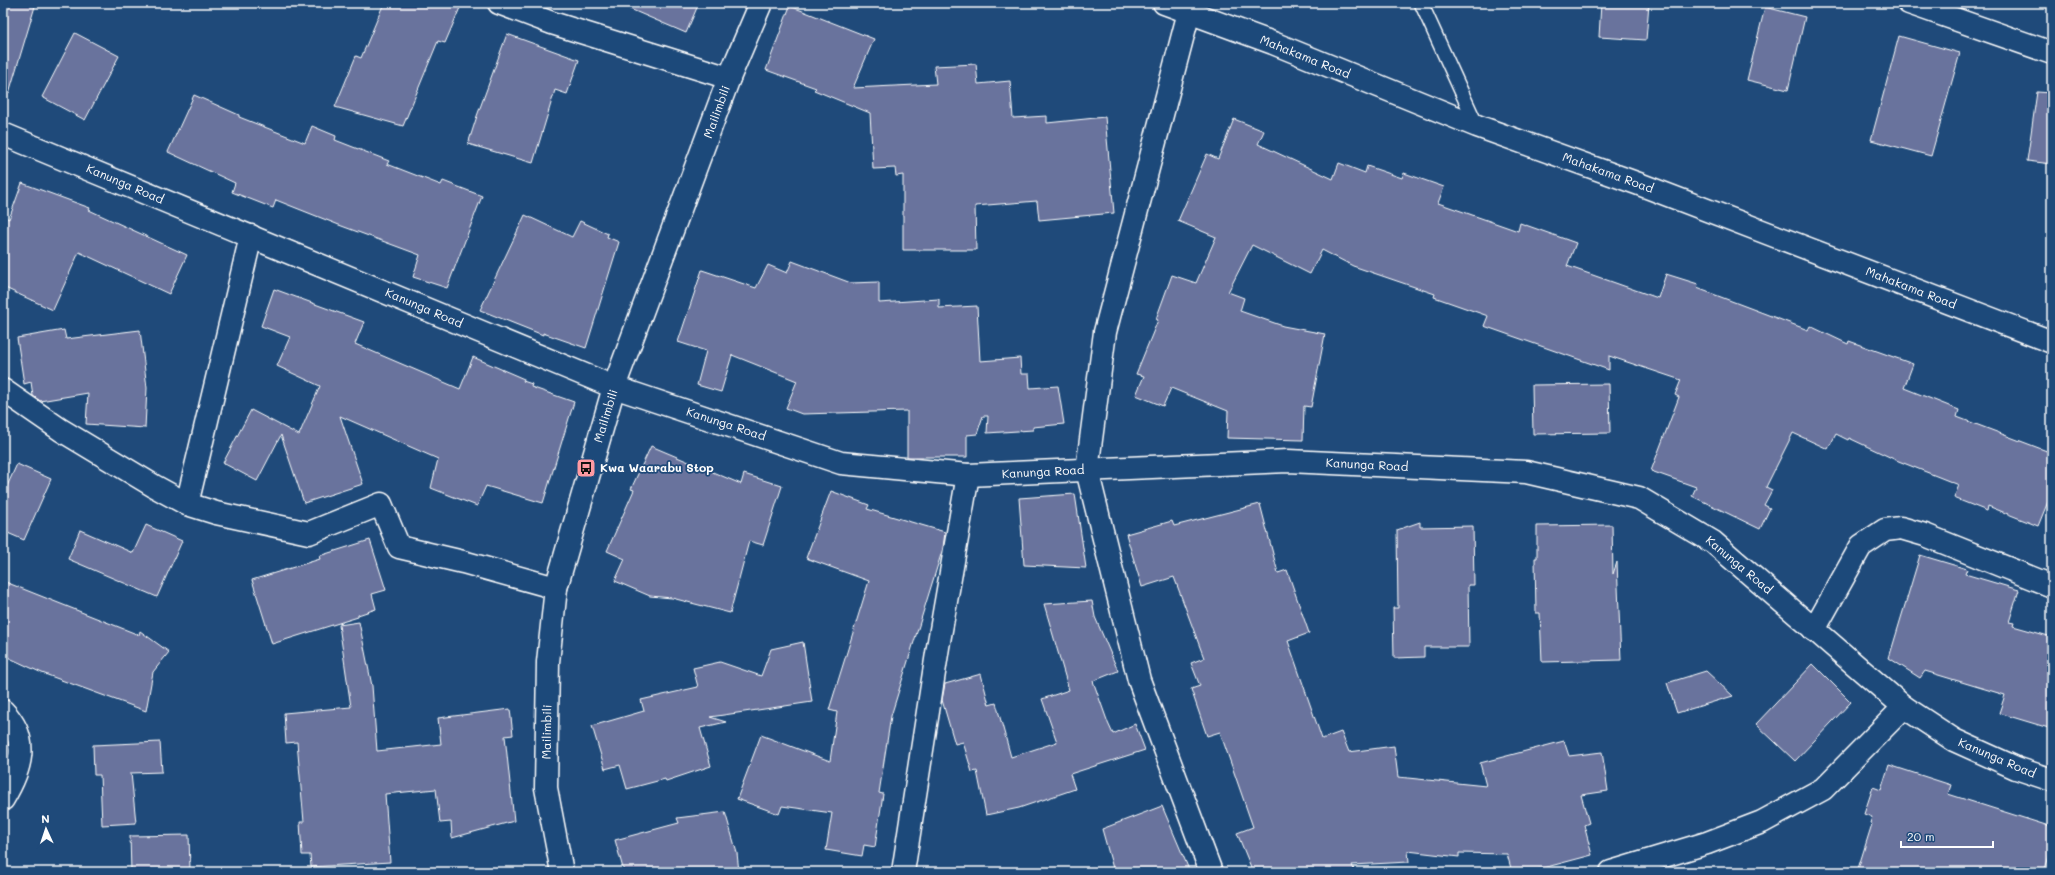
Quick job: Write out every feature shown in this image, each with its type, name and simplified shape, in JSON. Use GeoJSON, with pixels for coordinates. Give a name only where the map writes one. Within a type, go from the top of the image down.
{"type":"FeatureCollection","features":[{"type":"Feature","properties":{"kind":"street"},"geometry":{"type":"LineString","coordinates":[[499,3],[552,23],[729,78]]}},
{"type":"Feature","properties":{"kind":"street","name":"Mailimbili"},"geometry":{"type":"LineString","coordinates":[[562,872],[546,788],[548,662],[556,588],[614,387],[729,78],[761,3]]}},
{"type":"Feature","properties":{"kind":"street","name":"Mahakama Road"},"geometry":{"type":"LineString","coordinates":[[1167,3],[1273,43],[1477,126],[1639,184],[2052,342]]}},
{"type":"Feature","properties":{"kind":"street"},"geometry":{"type":"LineString","coordinates":[[1908,3],[2052,53]]}},
{"type":"Feature","properties":{"kind":"street"},"geometry":{"type":"LineString","coordinates":[[1189,12],[1105,332],[1087,470],[1139,680],[1211,872]]}},
{"type":"Feature","properties":{"kind":"street","name":"Kanunga Road"},"geometry":{"type":"LineString","coordinates":[[3,134],[614,387],[841,463],[968,475],[1288,461],[1526,472],[1639,498],[1713,542],[1904,707],[1954,740],[2016,768],[2052,780]]}},
{"type":"Feature","properties":{"kind":"street"},"geometry":{"type":"LineString","coordinates":[[187,504],[251,236]]}},
{"type":"Feature","properties":{"kind":"street"},"geometry":{"type":"LineString","coordinates":[[3,390],[61,430],[187,504],[216,513],[309,533],[381,504],[399,547],[463,562],[556,588]]}},
{"type":"Feature","properties":{"kind":"street"},"geometry":{"type":"LineString","coordinates":[[904,872],[938,647],[968,475]]}},
{"type":"Feature","properties":{"kind":"street"},"geometry":{"type":"LineString","coordinates":[[1814,630],[1861,546],[1885,530],[1901,528],[1925,535],[2052,586]]}},
{"type":"Feature","properties":{"kind":"street"},"geometry":{"type":"LineString","coordinates":[[1611,872],[1707,843],[1762,822],[1823,790],[1904,707]]}},
{"type":"Feature","properties":{"kind":"street"},"geometry":{"type":"LineString","coordinates":[[3,712],[19,734],[21,751],[19,767],[3,799]]}},
{"type":"Feature","properties":{"kind":"lane"},"geometry":{"type":"LineString","coordinates":[[1421,3],[1477,126]]}},
{"type":"Feature","properties":{"kind":"building"},"geometry":{"type":"Polygon","coordinates":[[[3,3],[36,3],[9,93],[3,92],[3,3]]]}},
{"type":"Feature","properties":{"kind":"building"},"geometry":{"type":"Polygon","coordinates":[[[384,3],[462,3],[445,43],[438,41],[403,126],[335,107],[356,56],[361,58],[384,3]]]}},
{"type":"Feature","properties":{"kind":"building"},"geometry":{"type":"Polygon","coordinates":[[[616,3],[699,3],[686,33],[616,3]]]}},
{"type":"Feature","properties":{"kind":"building"},"geometry":{"type":"Polygon","coordinates":[[[1601,3],[1649,3],[1646,40],[1599,37],[1601,3]]]}},
{"type":"Feature","properties":{"kind":"building"},"geometry":{"type":"Polygon","coordinates":[[[790,6],[874,39],[853,88],[936,84],[934,66],[976,64],[978,84],[1010,81],[1013,118],[1047,116],[1047,123],[1105,117],[1114,213],[1039,220],[1037,201],[975,206],[976,250],[903,250],[903,175],[896,176],[895,168],[873,169],[870,113],[814,90],[816,88],[766,70],[790,6]]]}},
{"type":"Feature","properties":{"kind":"building"},"geometry":{"type":"Polygon","coordinates":[[[1765,7],[1805,17],[1788,90],[1747,80],[1765,7]]]}},
{"type":"Feature","properties":{"kind":"building"},"geometry":{"type":"Polygon","coordinates":[[[75,33],[119,56],[85,120],[42,97],[75,33]]]}},
{"type":"Feature","properties":{"kind":"building"},"geometry":{"type":"Polygon","coordinates":[[[507,34],[579,60],[567,94],[555,90],[533,163],[468,144],[507,34]]]}},
{"type":"Feature","properties":{"kind":"building"},"geometry":{"type":"Polygon","coordinates":[[[1899,36],[1960,53],[1931,156],[1871,140],[1899,36]]]}},
{"type":"Feature","properties":{"kind":"building"},"geometry":{"type":"Polygon","coordinates":[[[2037,92],[2052,93],[2052,164],[2027,161],[2037,92]]]}},
{"type":"Feature","properties":{"kind":"building"},"geometry":{"type":"Polygon","coordinates":[[[194,95],[239,115],[239,117],[305,143],[312,126],[336,136],[335,140],[389,161],[387,164],[441,185],[443,181],[482,196],[447,288],[413,277],[420,255],[276,200],[273,208],[232,192],[235,183],[168,152],[194,95]]]}},
{"type":"Feature","properties":{"kind":"building"},"geometry":{"type":"Polygon","coordinates":[[[1234,119],[1264,131],[1258,144],[1333,179],[1339,163],[1365,173],[1367,166],[1402,178],[1404,173],[1444,187],[1438,203],[1518,231],[1520,223],[1576,243],[1567,266],[1658,298],[1666,274],[1698,284],[1697,288],[1808,330],[1810,326],[1848,344],[1849,341],[1913,364],[1904,388],[1959,410],[1957,417],[2052,453],[2052,492],[2038,526],[1988,506],[1987,511],[1954,498],[1959,485],[1896,460],[1849,438],[1848,440],[1836,434],[1828,449],[1793,433],[1766,487],[1772,490],[1764,505],[1770,508],[1760,529],[1692,496],[1696,487],[1651,471],[1679,397],[1675,395],[1681,380],[1609,356],[1609,370],[1484,326],[1488,316],[1434,297],[1435,294],[1353,266],[1322,250],[1310,274],[1252,245],[1228,292],[1244,298],[1240,311],[1283,326],[1325,334],[1311,407],[1304,406],[1303,440],[1227,438],[1228,411],[1171,388],[1163,406],[1136,395],[1144,376],[1136,374],[1158,320],[1156,319],[1172,275],[1196,283],[1216,237],[1178,221],[1207,154],[1218,159],[1234,119]]]}},
{"type":"Feature","properties":{"kind":"building"},"geometry":{"type":"Polygon","coordinates":[[[22,183],[90,208],[89,210],[187,255],[169,294],[79,252],[53,310],[3,287],[3,216],[9,219],[22,183]]]}},
{"type":"Feature","properties":{"kind":"building"},"geometry":{"type":"Polygon","coordinates":[[[525,215],[572,237],[580,221],[608,234],[607,237],[619,242],[586,348],[543,333],[543,335],[480,310],[525,215]]]}},
{"type":"Feature","properties":{"kind":"building"},"geometry":{"type":"Polygon","coordinates":[[[792,261],[851,283],[879,282],[879,303],[939,299],[939,308],[977,306],[980,361],[1020,358],[1021,374],[1029,374],[1030,388],[1058,386],[1064,424],[1033,427],[1033,430],[987,433],[988,416],[983,416],[977,434],[967,435],[967,457],[907,457],[907,411],[802,414],[786,408],[797,381],[732,355],[721,392],[697,385],[706,351],[678,342],[702,270],[756,288],[768,265],[787,273],[792,261]]]}},
{"type":"Feature","properties":{"kind":"building"},"geometry":{"type":"Polygon","coordinates":[[[274,289],[364,322],[355,344],[460,389],[473,357],[524,379],[523,381],[532,384],[531,387],[574,402],[543,503],[486,486],[477,506],[431,488],[438,459],[340,416],[363,484],[304,503],[281,435],[257,481],[223,463],[251,410],[299,435],[320,386],[277,366],[290,337],[261,326],[274,289]]]}},
{"type":"Feature","properties":{"kind":"building"},"geometry":{"type":"Polygon","coordinates":[[[64,330],[66,339],[140,330],[147,388],[145,428],[86,424],[88,393],[40,401],[33,396],[31,382],[24,384],[17,338],[64,330]]]}},
{"type":"Feature","properties":{"kind":"building"},"geometry":{"type":"Polygon","coordinates":[[[1609,384],[1610,433],[1533,434],[1532,385],[1609,384]]]}},
{"type":"Feature","properties":{"kind":"building"},"geometry":{"type":"Polygon","coordinates":[[[651,446],[741,484],[744,474],[782,486],[763,545],[749,541],[730,613],[672,598],[650,596],[615,581],[625,559],[607,551],[634,490],[631,489],[651,446]]]}},
{"type":"Feature","properties":{"kind":"building"},"geometry":{"type":"Polygon","coordinates":[[[17,464],[51,479],[24,540],[3,531],[3,495],[17,464]]]}},
{"type":"Feature","properties":{"kind":"building"},"geometry":{"type":"Polygon","coordinates":[[[831,491],[869,505],[867,509],[945,532],[943,548],[891,716],[879,793],[883,794],[875,847],[864,845],[862,856],[826,850],[832,813],[782,806],[779,814],[737,799],[761,735],[830,761],[837,712],[829,710],[869,581],[806,558],[831,491]]]}},
{"type":"Feature","properties":{"kind":"building"},"geometry":{"type":"Polygon","coordinates":[[[1075,494],[1086,568],[1024,565],[1019,498],[1075,494]]]}},
{"type":"Feature","properties":{"kind":"building"},"geometry":{"type":"Polygon","coordinates":[[[1260,504],[1278,573],[1287,570],[1309,633],[1288,641],[1322,739],[1341,732],[1349,752],[1394,746],[1398,777],[1486,786],[1480,763],[1564,741],[1569,756],[1602,752],[1608,791],[1581,795],[1589,823],[1584,825],[1592,855],[1528,872],[1512,872],[1507,854],[1459,853],[1459,857],[1408,851],[1409,862],[1352,865],[1355,872],[1253,872],[1237,833],[1253,827],[1220,732],[1207,736],[1191,689],[1200,686],[1191,663],[1204,658],[1174,577],[1142,587],[1126,534],[1172,521],[1174,526],[1260,504]]]}},
{"type":"Feature","properties":{"kind":"building"},"geometry":{"type":"Polygon","coordinates":[[[1420,522],[1420,527],[1473,526],[1474,585],[1468,585],[1469,647],[1424,647],[1424,657],[1394,658],[1393,608],[1398,608],[1397,530],[1420,522]]]}},
{"type":"Feature","properties":{"kind":"building"},"geometry":{"type":"Polygon","coordinates":[[[146,525],[182,541],[157,597],[68,559],[80,530],[133,553],[146,525]]]}},
{"type":"Feature","properties":{"kind":"building"},"geometry":{"type":"Polygon","coordinates":[[[1612,525],[1613,574],[1617,562],[1621,660],[1542,662],[1540,613],[1536,613],[1535,558],[1537,558],[1537,526],[1612,525]]]}},
{"type":"Feature","properties":{"kind":"building"},"geometry":{"type":"Polygon","coordinates":[[[370,540],[386,590],[372,594],[376,609],[358,615],[358,617],[272,644],[252,580],[320,559],[319,556],[370,540]]]}},
{"type":"Feature","properties":{"kind":"building"},"geometry":{"type":"Polygon","coordinates":[[[1920,555],[1967,569],[1965,574],[2019,590],[2009,622],[2014,623],[2013,626],[2052,637],[2052,729],[1999,713],[2005,695],[1925,671],[1920,678],[1889,658],[1920,555]]]}},
{"type":"Feature","properties":{"kind":"building"},"geometry":{"type":"Polygon","coordinates":[[[3,581],[139,635],[140,631],[169,652],[153,672],[146,711],[42,673],[3,655],[3,581]]]}},
{"type":"Feature","properties":{"kind":"building"},"geometry":{"type":"Polygon","coordinates":[[[1092,601],[1095,617],[1118,671],[1093,681],[1113,734],[1135,724],[1145,750],[1070,774],[1075,789],[1019,808],[986,815],[977,771],[972,772],[963,742],[955,744],[942,700],[945,684],[981,674],[989,705],[996,703],[1011,757],[1057,742],[1042,699],[1069,690],[1044,604],[1092,601]]]}},
{"type":"Feature","properties":{"kind":"building"},"geometry":{"type":"Polygon","coordinates":[[[359,622],[372,686],[377,751],[441,744],[438,718],[510,709],[513,735],[505,736],[514,821],[452,838],[451,822],[440,823],[436,789],[385,794],[390,862],[311,867],[310,855],[302,855],[300,822],[304,822],[297,742],[286,743],[284,713],[351,707],[339,625],[359,622]]]}},
{"type":"Feature","properties":{"kind":"building"},"geometry":{"type":"Polygon","coordinates":[[[803,642],[812,702],[710,717],[726,722],[700,728],[711,766],[666,781],[665,779],[627,789],[620,765],[605,769],[592,726],[644,711],[641,700],[698,687],[693,668],[720,662],[761,676],[771,649],[803,642]]]}},
{"type":"Feature","properties":{"kind":"building"},"geometry":{"type":"Polygon","coordinates":[[[1813,664],[1851,702],[1795,761],[1756,724],[1813,664]]]}},
{"type":"Feature","properties":{"kind":"building"},"geometry":{"type":"Polygon","coordinates":[[[1706,671],[1733,696],[1677,713],[1667,683],[1706,671]]]}},
{"type":"Feature","properties":{"kind":"building"},"geometry":{"type":"Polygon","coordinates":[[[160,742],[162,772],[131,773],[136,823],[102,825],[100,775],[94,775],[93,745],[160,742]]]}},
{"type":"Feature","properties":{"kind":"building"},"geometry":{"type":"Polygon","coordinates":[[[1889,765],[1951,785],[1948,794],[2052,827],[2052,847],[2044,872],[1857,872],[1872,824],[1870,823],[1872,817],[1864,814],[1873,787],[1881,790],[1889,765]]]}},
{"type":"Feature","properties":{"kind":"building"},"geometry":{"type":"Polygon","coordinates":[[[1162,806],[1190,872],[1114,872],[1102,829],[1162,806]]]}},
{"type":"Feature","properties":{"kind":"building"},"geometry":{"type":"Polygon","coordinates":[[[725,812],[737,853],[739,872],[624,872],[615,840],[679,823],[677,818],[725,812]]]}},
{"type":"Feature","properties":{"kind":"building"},"geometry":{"type":"Polygon","coordinates":[[[189,835],[190,870],[131,872],[130,836],[189,835]]]}},
{"type":"Feature","properties":{"kind":"place","name":"Kwa Waarabu Stop"},"geometry":{"type":"Point","coordinates":[586,468]}}]}
